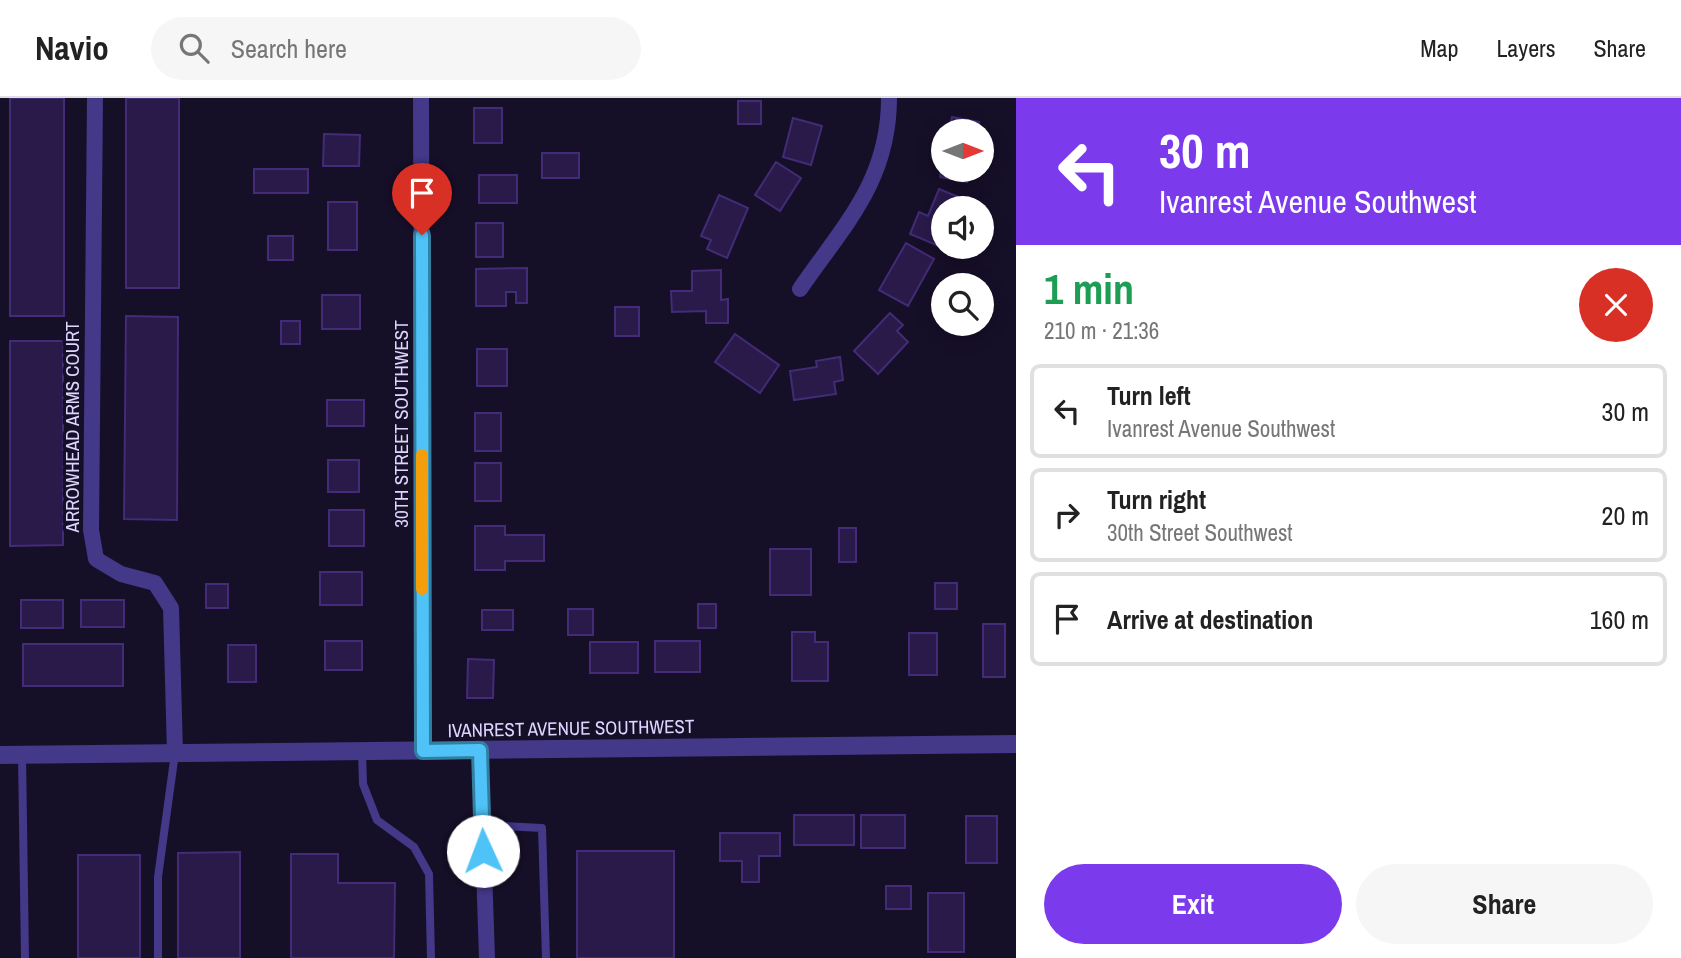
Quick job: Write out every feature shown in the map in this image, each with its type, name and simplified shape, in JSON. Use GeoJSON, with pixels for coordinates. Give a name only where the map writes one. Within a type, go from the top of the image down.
{"type":"FeatureCollection","features":[{"type":"Feature","properties":{"kind":"street","name":"ARROWHEAD ARMS COURT"},"geometry":{"type":"LineString","coordinates":[[95,98],[91,530],[96,558],[121,574],[155,583],[171,608],[175,753]]}},
{"type":"Feature","properties":{"kind":"street","name":"30TH STREET SOUTHWEST"},"geometry":{"type":"LineString","coordinates":[[422,98],[423,751]]}},
{"type":"Feature","properties":{"kind":"street"},"geometry":{"type":"LineString","coordinates":[[800,289],[872,183],[881,160],[886,135],[889,98]]}},
{"type":"Feature","properties":{"kind":"street","name":"IVANREST AVENUE SOUTHWEST"},"geometry":{"type":"LineString","coordinates":[[0,755],[1016,744]]}},
{"type":"Feature","properties":{"kind":"street"},"geometry":{"type":"LineString","coordinates":[[480,750],[487,958]]}},
{"type":"Feature","properties":{"kind":"lane"},"geometry":{"type":"LineString","coordinates":[[362,751],[363,784],[377,820],[414,846],[429,874],[431,958]]}},
{"type":"Feature","properties":{"kind":"lane"},"geometry":{"type":"LineString","coordinates":[[158,958],[158,877],[175,753]]}},
{"type":"Feature","properties":{"kind":"lane"},"geometry":{"type":"LineString","coordinates":[[22,755],[25,958]]}},
{"type":"Feature","properties":{"kind":"lane"},"geometry":{"type":"LineString","coordinates":[[482,825],[542,828],[546,958]]}},
{"type":"Feature","properties":{"kind":"building"},"geometry":{"type":"Polygon","coordinates":[[[10,98],[64,98],[64,316],[10,316],[10,98]]]}},
{"type":"Feature","properties":{"kind":"building"},"geometry":{"type":"Polygon","coordinates":[[[126,98],[179,98],[179,288],[126,288],[126,98]]]}},
{"type":"Feature","properties":{"kind":"building"},"geometry":{"type":"Polygon","coordinates":[[[738,101],[761,101],[761,124],[738,124],[738,101]]]}},
{"type":"Feature","properties":{"kind":"building"},"geometry":{"type":"Polygon","coordinates":[[[474,108],[502,108],[502,143],[474,143],[474,108]]]}},
{"type":"Feature","properties":{"kind":"building"},"geometry":{"type":"Polygon","coordinates":[[[793,118],[822,126],[811,165],[783,157],[793,118]]]}},
{"type":"Feature","properties":{"kind":"building"},"geometry":{"type":"Polygon","coordinates":[[[324,134],[360,135],[359,166],[323,166],[324,134]]]}},
{"type":"Feature","properties":{"kind":"building"},"geometry":{"type":"Polygon","coordinates":[[[542,153],[579,153],[579,178],[542,178],[542,153]]]}},
{"type":"Feature","properties":{"kind":"building"},"geometry":{"type":"Polygon","coordinates":[[[776,162],[801,178],[780,211],[755,195],[776,162]]]}},
{"type":"Feature","properties":{"kind":"building"},"geometry":{"type":"Polygon","coordinates":[[[254,169],[308,169],[308,193],[254,193],[254,169]]]}},
{"type":"Feature","properties":{"kind":"building"},"geometry":{"type":"Polygon","coordinates":[[[479,175],[517,175],[517,203],[479,203],[479,175]]]}},
{"type":"Feature","properties":{"kind":"building"},"geometry":{"type":"Polygon","coordinates":[[[939,189],[956,196],[936,196],[939,189]]]}},
{"type":"Feature","properties":{"kind":"building"},"geometry":{"type":"Polygon","coordinates":[[[719,195],[748,208],[727,258],[707,249],[711,240],[701,236],[719,195]]]}},
{"type":"Feature","properties":{"kind":"building"},"geometry":{"type":"Polygon","coordinates":[[[328,202],[357,202],[357,250],[328,250],[328,202]]]}},
{"type":"Feature","properties":{"kind":"building"},"geometry":{"type":"Polygon","coordinates":[[[931,209],[931,243],[910,234],[919,212],[928,216],[931,209]]]}},
{"type":"Feature","properties":{"kind":"building"},"geometry":{"type":"Polygon","coordinates":[[[476,223],[503,223],[503,257],[476,257],[476,223]]]}},
{"type":"Feature","properties":{"kind":"building"},"geometry":{"type":"Polygon","coordinates":[[[268,236],[293,236],[293,260],[268,260],[268,236]]]}},
{"type":"Feature","properties":{"kind":"building"},"geometry":{"type":"Polygon","coordinates":[[[906,243],[934,259],[908,306],[879,290],[906,243]]]}},
{"type":"Feature","properties":{"kind":"building"},"geometry":{"type":"Polygon","coordinates":[[[527,268],[527,303],[516,303],[516,292],[506,292],[506,306],[476,306],[476,269],[527,268]]]}},
{"type":"Feature","properties":{"kind":"building"},"geometry":{"type":"Polygon","coordinates":[[[721,270],[721,300],[728,299],[728,323],[706,323],[706,311],[672,312],[671,291],[692,291],[692,271],[721,270]]]}},
{"type":"Feature","properties":{"kind":"building"},"geometry":{"type":"Polygon","coordinates":[[[322,295],[360,295],[360,329],[322,329],[322,295]]]}},
{"type":"Feature","properties":{"kind":"building"},"geometry":{"type":"Polygon","coordinates":[[[615,307],[639,307],[639,336],[615,336],[615,307]]]}},
{"type":"Feature","properties":{"kind":"building"},"geometry":{"type":"Polygon","coordinates":[[[890,313],[903,325],[897,331],[908,342],[878,374],[854,351],[890,313]]]}},
{"type":"Feature","properties":{"kind":"building"},"geometry":{"type":"Polygon","coordinates":[[[126,316],[178,317],[177,520],[124,519],[126,316]]]}},
{"type":"Feature","properties":{"kind":"building"},"geometry":{"type":"Polygon","coordinates":[[[281,321],[300,321],[300,344],[281,344],[281,321]]]}},
{"type":"Feature","properties":{"kind":"building"},"geometry":{"type":"Polygon","coordinates":[[[735,334],[779,365],[760,393],[715,362],[735,334]]]}},
{"type":"Feature","properties":{"kind":"building"},"geometry":{"type":"Polygon","coordinates":[[[10,341],[63,341],[63,545],[10,546],[10,341]]]}},
{"type":"Feature","properties":{"kind":"building"},"geometry":{"type":"Polygon","coordinates":[[[477,349],[507,349],[507,386],[477,386],[477,349]]]}},
{"type":"Feature","properties":{"kind":"building"},"geometry":{"type":"Polygon","coordinates":[[[840,357],[843,380],[834,382],[836,394],[794,400],[790,371],[817,367],[816,361],[840,357]]]}},
{"type":"Feature","properties":{"kind":"building"},"geometry":{"type":"Polygon","coordinates":[[[327,400],[364,400],[364,426],[327,426],[327,400]]]}},
{"type":"Feature","properties":{"kind":"building"},"geometry":{"type":"Polygon","coordinates":[[[475,413],[501,413],[501,451],[475,451],[475,413]]]}},
{"type":"Feature","properties":{"kind":"building"},"geometry":{"type":"Polygon","coordinates":[[[328,460],[359,460],[359,492],[328,492],[328,460]]]}},
{"type":"Feature","properties":{"kind":"building"},"geometry":{"type":"Polygon","coordinates":[[[475,463],[501,463],[501,501],[475,501],[475,463]]]}},
{"type":"Feature","properties":{"kind":"building"},"geometry":{"type":"Polygon","coordinates":[[[329,510],[364,510],[364,546],[329,546],[329,510]]]}},
{"type":"Feature","properties":{"kind":"building"},"geometry":{"type":"Polygon","coordinates":[[[475,526],[505,526],[505,535],[544,535],[544,561],[505,561],[505,570],[475,570],[475,526]]]}},
{"type":"Feature","properties":{"kind":"building"},"geometry":{"type":"Polygon","coordinates":[[[839,528],[856,528],[856,562],[839,562],[839,528]]]}},
{"type":"Feature","properties":{"kind":"building"},"geometry":{"type":"Polygon","coordinates":[[[770,549],[811,549],[811,595],[770,595],[770,549]]]}},
{"type":"Feature","properties":{"kind":"building"},"geometry":{"type":"Polygon","coordinates":[[[320,572],[362,572],[362,605],[320,605],[320,572]]]}},
{"type":"Feature","properties":{"kind":"building"},"geometry":{"type":"Polygon","coordinates":[[[935,583],[957,583],[957,609],[935,609],[935,583]]]}},
{"type":"Feature","properties":{"kind":"building"},"geometry":{"type":"Polygon","coordinates":[[[206,584],[228,584],[228,608],[206,608],[206,584]]]}},
{"type":"Feature","properties":{"kind":"building"},"geometry":{"type":"Polygon","coordinates":[[[21,600],[63,600],[63,628],[21,628],[21,600]]]}},
{"type":"Feature","properties":{"kind":"building"},"geometry":{"type":"Polygon","coordinates":[[[81,600],[124,600],[124,627],[81,627],[81,600]]]}},
{"type":"Feature","properties":{"kind":"building"},"geometry":{"type":"Polygon","coordinates":[[[698,604],[716,604],[716,628],[698,628],[698,604]]]}},
{"type":"Feature","properties":{"kind":"building"},"geometry":{"type":"Polygon","coordinates":[[[568,609],[593,609],[593,635],[568,635],[568,609]]]}},
{"type":"Feature","properties":{"kind":"building"},"geometry":{"type":"Polygon","coordinates":[[[482,610],[513,610],[513,630],[482,630],[482,610]]]}},
{"type":"Feature","properties":{"kind":"building"},"geometry":{"type":"Polygon","coordinates":[[[983,624],[1005,624],[1005,677],[983,677],[983,624]]]}},
{"type":"Feature","properties":{"kind":"building"},"geometry":{"type":"Polygon","coordinates":[[[792,632],[815,632],[815,642],[828,642],[828,681],[792,681],[792,632]]]}},
{"type":"Feature","properties":{"kind":"building"},"geometry":{"type":"Polygon","coordinates":[[[909,633],[937,633],[937,675],[909,675],[909,633]]]}},
{"type":"Feature","properties":{"kind":"building"},"geometry":{"type":"Polygon","coordinates":[[[325,641],[362,641],[362,670],[325,670],[325,641]]]}},
{"type":"Feature","properties":{"kind":"building"},"geometry":{"type":"Polygon","coordinates":[[[655,641],[700,641],[700,672],[655,672],[655,641]]]}},
{"type":"Feature","properties":{"kind":"building"},"geometry":{"type":"Polygon","coordinates":[[[590,642],[638,642],[638,673],[590,673],[590,642]]]}},
{"type":"Feature","properties":{"kind":"building"},"geometry":{"type":"Polygon","coordinates":[[[23,644],[123,644],[123,686],[23,686],[23,644]]]}},
{"type":"Feature","properties":{"kind":"building"},"geometry":{"type":"Polygon","coordinates":[[[228,645],[256,645],[256,682],[228,682],[228,645]]]}},
{"type":"Feature","properties":{"kind":"building"},"geometry":{"type":"Polygon","coordinates":[[[468,659],[494,660],[493,698],[467,698],[468,659]]]}},
{"type":"Feature","properties":{"kind":"building"},"geometry":{"type":"Polygon","coordinates":[[[794,815],[854,815],[854,845],[794,845],[794,815]]]}},
{"type":"Feature","properties":{"kind":"building"},"geometry":{"type":"Polygon","coordinates":[[[861,815],[905,815],[905,848],[861,848],[861,815]]]}},
{"type":"Feature","properties":{"kind":"building"},"geometry":{"type":"Polygon","coordinates":[[[966,816],[997,816],[997,863],[966,863],[966,816]]]}},
{"type":"Feature","properties":{"kind":"building"},"geometry":{"type":"Polygon","coordinates":[[[720,833],[780,833],[780,856],[759,856],[759,882],[742,882],[742,861],[720,861],[720,833]]]}},
{"type":"Feature","properties":{"kind":"building"},"geometry":{"type":"Polygon","coordinates":[[[577,851],[674,851],[674,958],[577,958],[577,851]]]}},
{"type":"Feature","properties":{"kind":"building"},"geometry":{"type":"Polygon","coordinates":[[[240,852],[240,958],[178,958],[178,853],[240,852]]]}},
{"type":"Feature","properties":{"kind":"building"},"geometry":{"type":"Polygon","coordinates":[[[291,854],[338,854],[338,883],[395,883],[394,958],[291,958],[291,854]]]}},
{"type":"Feature","properties":{"kind":"building"},"geometry":{"type":"Polygon","coordinates":[[[78,855],[140,855],[140,958],[78,958],[78,855]]]}},
{"type":"Feature","properties":{"kind":"building"},"geometry":{"type":"Polygon","coordinates":[[[886,886],[911,886],[911,909],[886,909],[886,886]]]}},
{"type":"Feature","properties":{"kind":"building"},"geometry":{"type":"Polygon","coordinates":[[[928,893],[964,893],[964,952],[928,952],[928,893]]]}},
{"type":"Feature","properties":{"kind":"slow traffic"},"geometry":{"type":"LineString","coordinates":[[422,455],[422,589]]}},
{"type":"Feature","properties":{"kind":"route"},"geometry":{"type":"LineString","coordinates":[[422,235],[423,751],[480,750],[483,851]]}}]}
